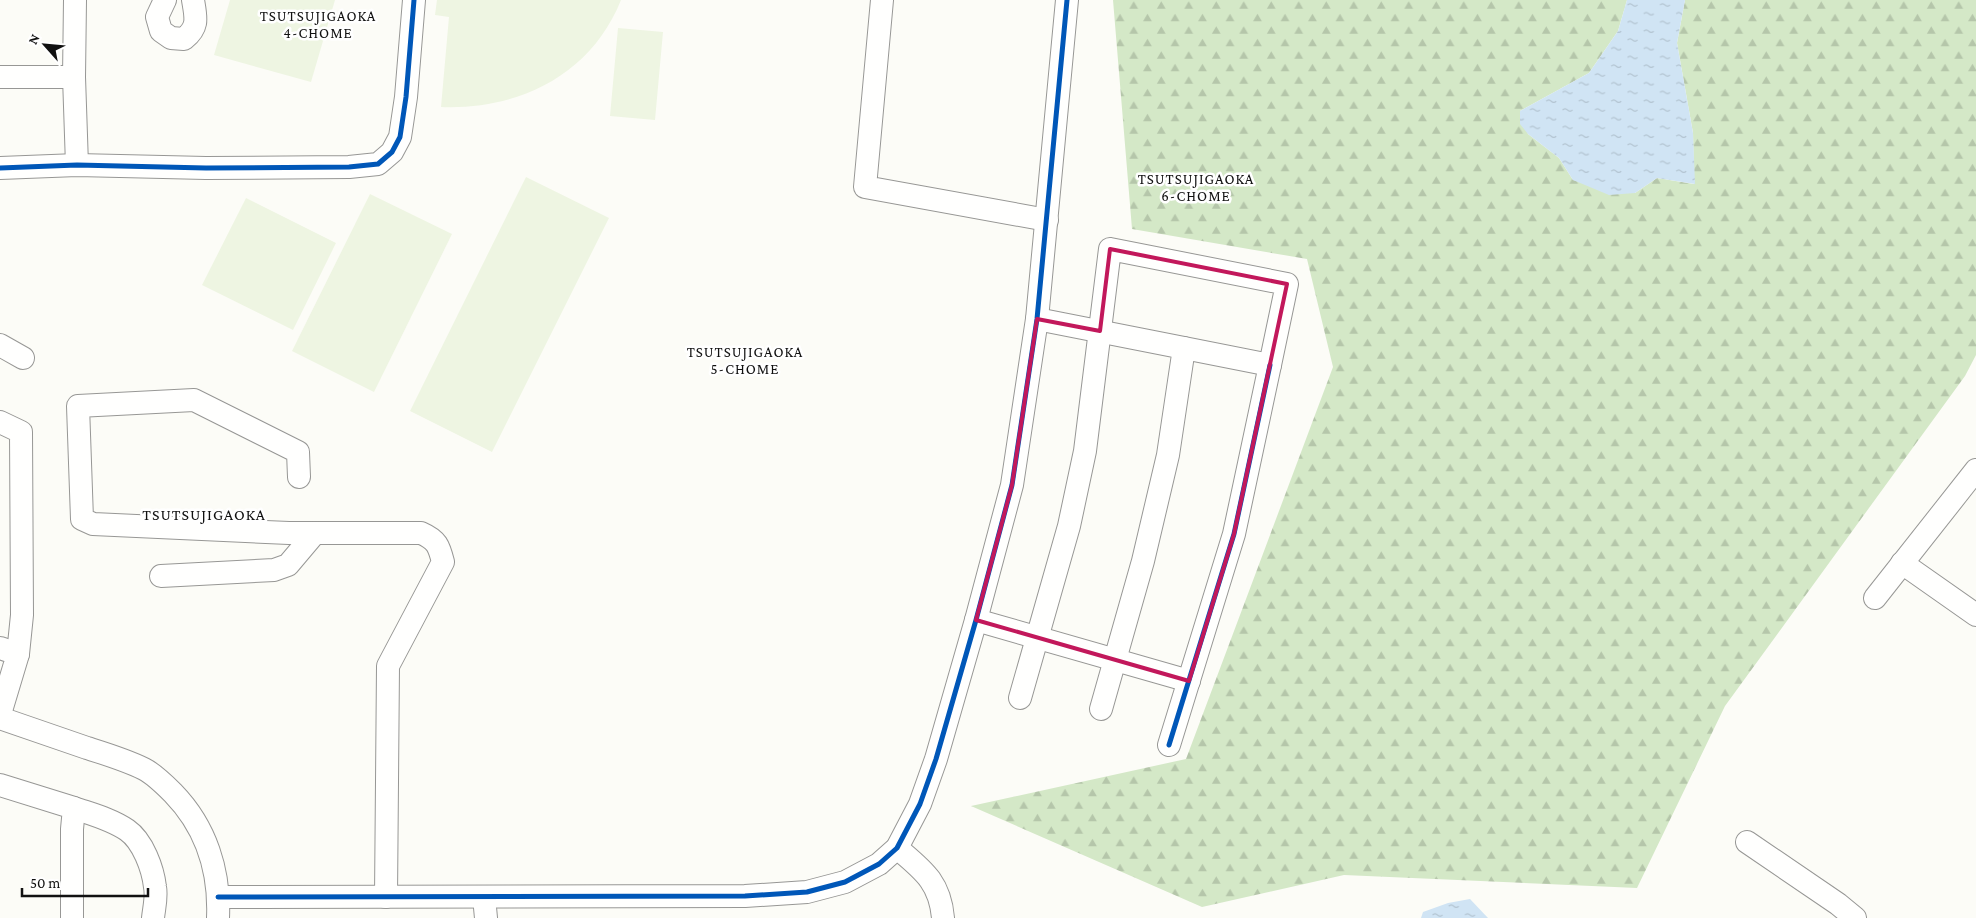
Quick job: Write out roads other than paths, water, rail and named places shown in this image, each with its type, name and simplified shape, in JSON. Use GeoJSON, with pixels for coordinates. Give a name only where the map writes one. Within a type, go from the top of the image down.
{"type":"FeatureCollection","features":[{"type":"Feature","properties":{"kind":"street"},"geometry":{"type":"LineString","coordinates":[[75,0],[74,77],[77,165]]}},
{"type":"Feature","properties":{"kind":"street"},"geometry":{"type":"LineString","coordinates":[[165,0],[157,17],[161,31],[171,38],[184,39],[193,32],[196,20],[193,0]]}},
{"type":"Feature","properties":{"kind":"street"},"geometry":{"type":"LineString","coordinates":[[0,168],[77,165],[216,168],[350,167],[378,164],[392,152],[400,138],[406,97],[414,0]]}},
{"type":"Feature","properties":{"kind":"street"},"geometry":{"type":"LineString","coordinates":[[882,0],[865,187],[1047,220]]}},
{"type":"Feature","properties":{"kind":"street"},"geometry":{"type":"LineString","coordinates":[[0,718],[128,763],[145,770],[167,786],[182,802],[198,824],[208,845],[218,908],[386,897],[485,907],[807,892],[846,882],[879,864],[896,848],[920,804],[930,777],[976,620],[1012,485],[1037,319],[1067,0]]}},
{"type":"Feature","properties":{"kind":"street"},"geometry":{"type":"LineString","coordinates":[[0,77],[74,77]]}},
{"type":"Feature","properties":{"kind":"street"},"geometry":{"type":"LineString","coordinates":[[1020,698],[1069,526],[1083,460],[1110,248],[1287,284],[1234,534],[1169,745]]}},
{"type":"Feature","properties":{"kind":"street"},"geometry":{"type":"LineString","coordinates":[[1037,319],[1270,365]]}},
{"type":"Feature","properties":{"kind":"street"},"geometry":{"type":"LineString","coordinates":[[0,345],[24,358]]}},
{"type":"Feature","properties":{"kind":"street"},"geometry":{"type":"LineString","coordinates":[[1101,709],[1143,562],[1168,455],[1184,348]]}},
{"type":"Feature","properties":{"kind":"street"},"geometry":{"type":"LineString","coordinates":[[299,477],[298,452],[194,400],[78,406],[82,519],[93,524],[315,533],[420,533],[432,538],[440,548],[443,562],[388,666],[386,897]]}},
{"type":"Feature","properties":{"kind":"street"},"geometry":{"type":"LineString","coordinates":[[0,422],[21,432],[22,615],[9,651],[0,714]]}},
{"type":"Feature","properties":{"kind":"street"},"geometry":{"type":"LineString","coordinates":[[1875,598],[1976,470]]}},
{"type":"Feature","properties":{"kind":"street"},"geometry":{"type":"LineString","coordinates":[[161,576],[274,570],[288,565],[315,533]]}},
{"type":"Feature","properties":{"kind":"street"},"geometry":{"type":"LineString","coordinates":[[1902,563],[1976,615]]}},
{"type":"Feature","properties":{"kind":"street"},"geometry":{"type":"LineString","coordinates":[[976,620],[1189,681]]}},
{"type":"Feature","properties":{"kind":"street"},"geometry":{"type":"LineString","coordinates":[[0,785],[105,818],[128,830],[142,848],[156,888],[153,918]]}},
{"type":"Feature","properties":{"kind":"street"},"geometry":{"type":"LineString","coordinates":[[72,918],[72,829],[74,808]]}},
{"type":"Feature","properties":{"kind":"street"},"geometry":{"type":"LineString","coordinates":[[1747,842],[1838,904],[1855,918]]}},
{"type":"Feature","properties":{"kind":"street"},"geometry":{"type":"LineString","coordinates":[[896,848],[920,867],[935,885],[942,901],[943,918]]}},
{"type":"Feature","properties":{"kind":"water"},"geometry":{"type":"Polygon","coordinates":[[[1627,0],[1685,0],[1677,43],[1693,133],[1695,184],[1657,178],[1635,193],[1609,195],[1573,180],[1559,158],[1528,134],[1520,124],[1520,111],[1589,73],[1618,31],[1627,0]]]}},
{"type":"Feature","properties":{"kind":"water"},"geometry":{"type":"Polygon","coordinates":[[[1470,899],[1488,918],[1421,918],[1423,912],[1448,903],[1470,899]]]}},
{"type":"Feature","properties":{"kind":"district","name":"TSUTSUJIGAOKA 4-CHOME"},"geometry":{"type":"Point","coordinates":[318,24]}},
{"type":"Feature","properties":{"kind":"district","name":"TSUTSUJIGAOKA 6-CHOME"},"geometry":{"type":"Point","coordinates":[1196,188]}},
{"type":"Feature","properties":{"kind":"district","name":"TSUTSUJIGAOKA 5-CHOME"},"geometry":{"type":"Point","coordinates":[745,360]}},
{"type":"Feature","properties":{"kind":"district","name":"TSUTSUJIGAOKA"},"geometry":{"type":"Point","coordinates":[204,514]}}]}
